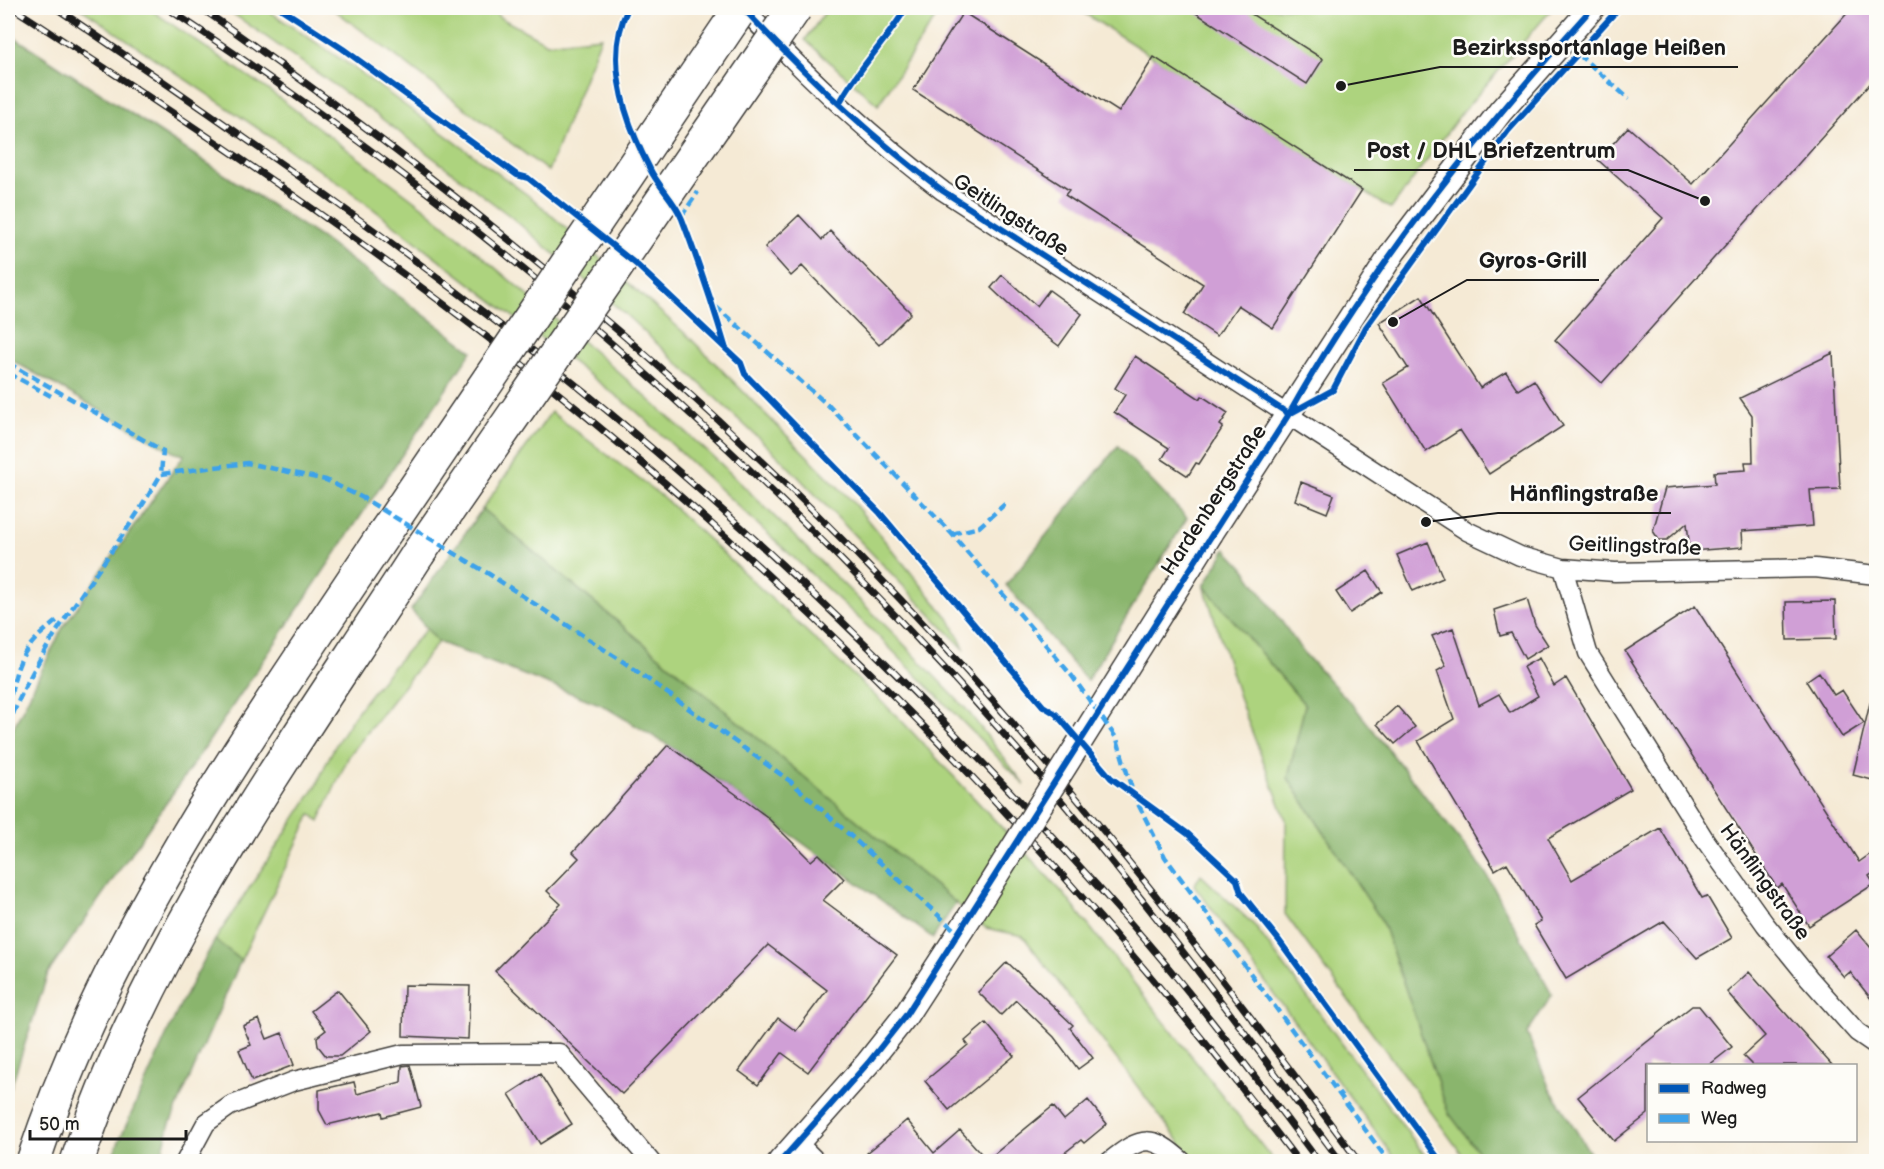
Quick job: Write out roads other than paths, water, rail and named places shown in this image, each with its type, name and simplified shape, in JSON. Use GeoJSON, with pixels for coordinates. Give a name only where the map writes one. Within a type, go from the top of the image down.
{"type":"FeatureCollection","features":[{"type":"Feature","properties":{"kind":"highway"},"geometry":{"type":"LineString","coordinates":[[33,1161],[75,1055],[123,948],[198,818],[386,531],[742,8]]}},
{"type":"Feature","properties":{"kind":"highway"},"geometry":{"type":"LineString","coordinates":[[77,1161],[118,1057],[159,968],[232,842],[418,554],[795,8]]}},
{"type":"Feature","properties":{"kind":"street","name":"Geitlingstraße"},"geometry":{"type":"LineString","coordinates":[[742,8],[799,67],[909,165],[934,184],[1467,531],[1520,556],[1563,568],[1615,572],[1815,568],[1876,575]]}},
{"type":"Feature","properties":{"kind":"street","name":"Hardenbergstraße"},"geometry":{"type":"LineString","coordinates":[[780,1161],[867,1063],[906,1015],[1211,533],[1289,414],[1313,372],[1427,206],[1500,112],[1592,8]]}},
{"type":"Feature","properties":{"kind":"street","name":"Hänflingstraße"},"geometry":{"type":"LineString","coordinates":[[1563,568],[1587,653],[1705,840],[1765,924],[1809,978],[1857,1032],[1876,1045]]}},
{"type":"Feature","properties":{"kind":"street"},"geometry":{"type":"LineString","coordinates":[[185,1161],[206,1123],[230,1106],[294,1081],[403,1054],[559,1053],[651,1161]]}},
{"type":"Feature","properties":{"kind":"street"},"geometry":{"type":"LineString","coordinates":[[1109,1161],[1142,1141],[1152,1140],[1164,1144],[1183,1161]]}},
{"type":"Feature","properties":{"kind":"street"},"geometry":{"type":"LineString","coordinates":[[797,1142],[817,1161]]}},
{"type":"Feature","properties":{"kind":"railway"},"geometry":{"type":"LineString","coordinates":[[13,8],[229,151],[439,301],[575,407],[773,579],[959,763],[1048,859],[1135,958],[1299,1162]]}},
{"type":"Feature","properties":{"kind":"railway"},"geometry":{"type":"LineString","coordinates":[[56,8],[258,148],[458,292],[659,454],[799,580],[867,645],[999,779],[1126,918],[1201,1007],[1319,1162]]}},
{"type":"Feature","properties":{"kind":"railway"},"geometry":{"type":"LineString","coordinates":[[167,8],[346,132],[487,240],[648,375],[802,520],[948,671],[1102,849],[1183,952],[1341,1162]]}},
{"type":"Feature","properties":{"kind":"railway"},"geometry":{"type":"LineString","coordinates":[[201,8],[386,143],[565,286],[652,360],[820,517],[962,666],[1081,803],[1195,945],[1359,1162]]}},
{"type":"Feature","properties":{"kind":"place","name":"Bezirkssportanlage Heißen"},"geometry":{"type":"Point","coordinates":[1341,86]}},
{"type":"Feature","properties":{"kind":"place","name":"Post / DHL Briefzentrum"},"geometry":{"type":"Point","coordinates":[1705,201]}},
{"type":"Feature","properties":{"kind":"place","name":"Gyros-Grill"},"geometry":{"type":"Point","coordinates":[1393,322]}},
{"type":"Feature","properties":{"kind":"place","name":"Hänflingstraße"},"geometry":{"type":"Point","coordinates":[1426,522]}}]}
